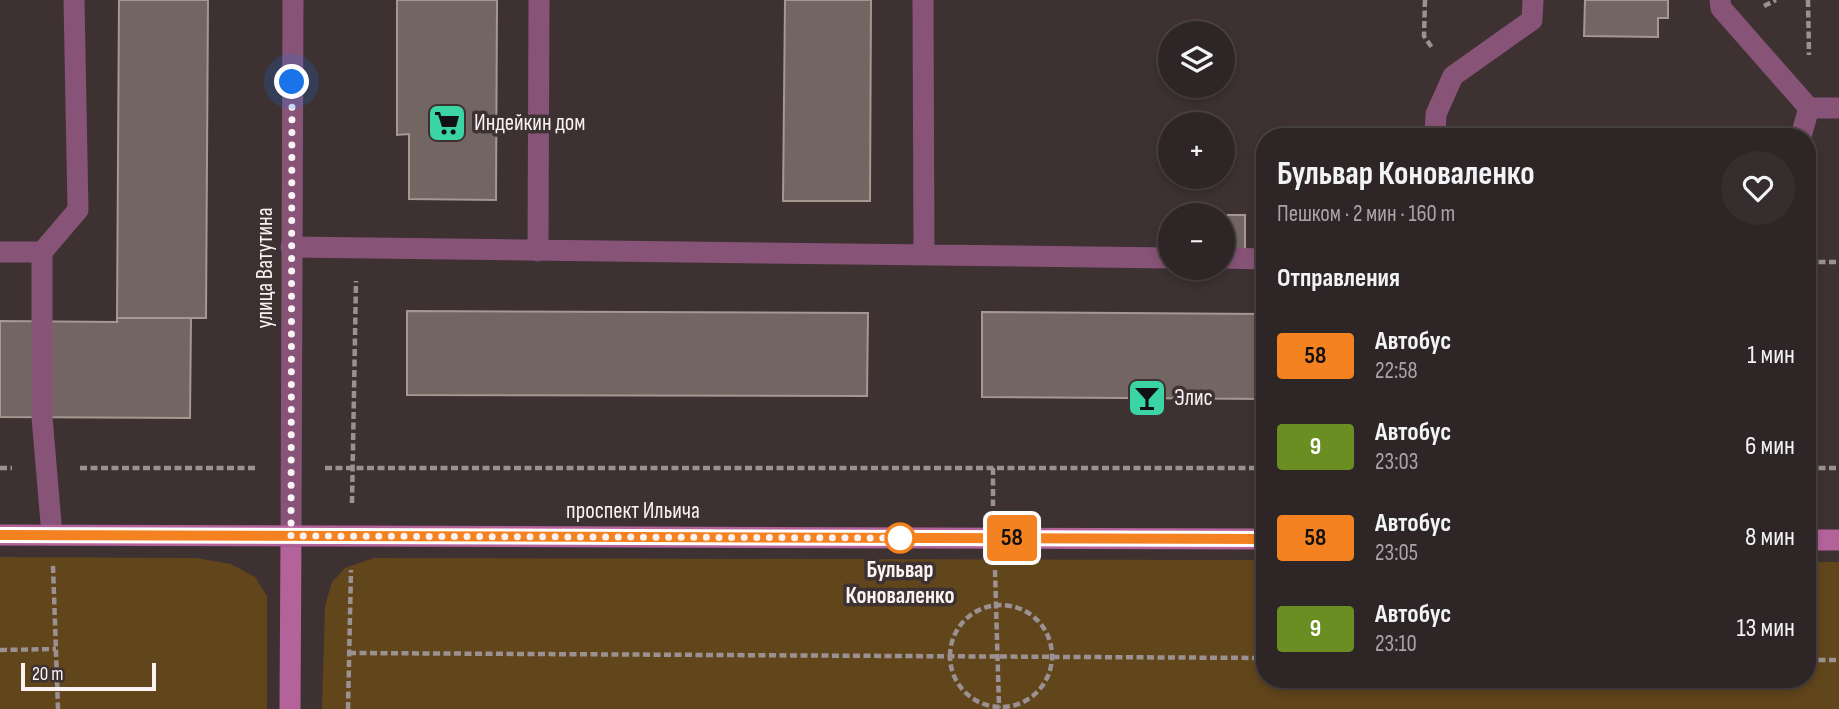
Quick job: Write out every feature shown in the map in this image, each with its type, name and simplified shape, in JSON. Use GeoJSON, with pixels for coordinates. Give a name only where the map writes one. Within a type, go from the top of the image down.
{"type":"FeatureCollection","features":[{"type":"Feature","properties":{"kind":"street"},"geometry":{"type":"LineString","coordinates":[[52,535],[45,468],[40,322],[43,252],[78,210],[74,0]]}},
{"type":"Feature","properties":{"kind":"street","name":"улица Ватутина"},"geometry":{"type":"LineString","coordinates":[[291,536],[293,0]]}},
{"type":"Feature","properties":{"kind":"street"},"geometry":{"type":"LineString","coordinates":[[538,251],[539,0]]}},
{"type":"Feature","properties":{"kind":"street"},"geometry":{"type":"LineString","coordinates":[[923,0],[924,254]]}},
{"type":"Feature","properties":{"kind":"street"},"geometry":{"type":"LineString","coordinates":[[1435,128],[1436,114],[1453,76],[1532,20],[1533,0]]}},
{"type":"Feature","properties":{"kind":"street"},"geometry":{"type":"LineString","coordinates":[[1720,0],[1721,8],[1809,108],[1839,108]]}},
{"type":"Feature","properties":{"kind":"street"},"geometry":{"type":"LineString","coordinates":[[1803,128],[1809,108]]}},
{"type":"Feature","properties":{"kind":"street"},"geometry":{"type":"LineString","coordinates":[[291,247],[1158,258]]}},
{"type":"Feature","properties":{"kind":"street"},"geometry":{"type":"LineString","coordinates":[[0,252],[43,252]]}},
{"type":"Feature","properties":{"kind":"street"},"geometry":{"type":"LineString","coordinates":[[1235,258],[1256,259]]}},
{"type":"Feature","properties":{"kind":"street","name":"проспект Ильича"},"geometry":{"type":"LineString","coordinates":[[0,535],[1256,539]]}},
{"type":"Feature","properties":{"kind":"street"},"geometry":{"type":"LineString","coordinates":[[290,709],[291,536]]}},
{"type":"Feature","properties":{"kind":"street"},"geometry":{"type":"LineString","coordinates":[[1816,540],[1839,540]]}},
{"type":"Feature","properties":{"kind":"path"},"geometry":{"type":"LineString","coordinates":[[1424,0],[1424,36],[1453,76]]}},
{"type":"Feature","properties":{"kind":"path"},"geometry":{"type":"LineString","coordinates":[[352,511],[357,248]]}},
{"type":"Feature","properties":{"kind":"path"},"geometry":{"type":"LineString","coordinates":[[1816,262],[1839,262]]}},
{"type":"Feature","properties":{"kind":"path"},"geometry":{"type":"LineString","coordinates":[[0,468],[269,468]]}},
{"type":"Feature","properties":{"kind":"path"},"geometry":{"type":"LineString","coordinates":[[317,468],[1256,468]]}},
{"type":"Feature","properties":{"kind":"path"},"geometry":{"type":"LineString","coordinates":[[993,468],[993,510]]}},
{"type":"Feature","properties":{"kind":"path"},"geometry":{"type":"LineString","coordinates":[[1816,468],[1839,468]]}},
{"type":"Feature","properties":{"kind":"path"},"geometry":{"type":"LineString","coordinates":[[52,559],[58,709]]}},
{"type":"Feature","properties":{"kind":"path"},"geometry":{"type":"LineString","coordinates":[[995,560],[999,708]]}},
{"type":"Feature","properties":{"kind":"path"},"geometry":{"type":"LineString","coordinates":[[348,709],[351,566]]}},
{"type":"Feature","properties":{"kind":"path"},"geometry":{"type":"LineString","coordinates":[[996,605],[1016,607],[1032,615],[1043,626],[1052,657],[1048,676],[1041,689],[1019,704],[999,708],[975,701],[962,690],[955,679],[950,655],[952,642],[962,623],[981,609],[996,605]]}},
{"type":"Feature","properties":{"kind":"path"},"geometry":{"type":"LineString","coordinates":[[0,650],[56,649]]}},
{"type":"Feature","properties":{"kind":"path"},"geometry":{"type":"LineString","coordinates":[[349,653],[1256,657]]}},
{"type":"Feature","properties":{"kind":"path"},"geometry":{"type":"LineString","coordinates":[[1816,660],[1839,660]]}},
{"type":"Feature","properties":{"kind":"shaded area"},"geometry":{"type":"Polygon","coordinates":[[[0,557],[196,558],[231,564],[255,577],[267,596],[267,709],[0,709],[0,557]]]}},
{"type":"Feature","properties":{"kind":"shaded area"},"geometry":{"type":"Polygon","coordinates":[[[374,558],[1256,560],[1256,688],[1816,688],[1816,562],[1839,562],[1839,709],[322,709],[325,606],[332,582],[345,568],[374,558]]]}},
{"type":"Feature","properties":{"kind":"building"},"geometry":{"type":"Polygon","coordinates":[[[119,0],[208,0],[206,318],[117,318],[119,0]]]}},
{"type":"Feature","properties":{"kind":"building"},"geometry":{"type":"Polygon","coordinates":[[[397,0],[497,0],[496,200],[409,199],[409,134],[397,135],[397,0]]]}},
{"type":"Feature","properties":{"kind":"building"},"geometry":{"type":"Polygon","coordinates":[[[785,0],[871,0],[870,201],[783,201],[785,0]]]}},
{"type":"Feature","properties":{"kind":"building"},"geometry":{"type":"Polygon","coordinates":[[[1585,0],[1668,0],[1668,18],[1658,18],[1658,37],[1584,36],[1585,0]]]}},
{"type":"Feature","properties":{"kind":"building"},"geometry":{"type":"Polygon","coordinates":[[[1235,215],[1245,215],[1245,251],[1235,251],[1235,215]]]}},
{"type":"Feature","properties":{"kind":"building"},"geometry":{"type":"Polygon","coordinates":[[[407,311],[868,313],[867,396],[407,395],[407,311]]]}},
{"type":"Feature","properties":{"kind":"building"},"geometry":{"type":"Polygon","coordinates":[[[982,312],[1256,314],[1256,399],[982,397],[982,312]]]}},
{"type":"Feature","properties":{"kind":"building"},"geometry":{"type":"Polygon","coordinates":[[[117,318],[191,318],[190,418],[0,417],[0,321],[117,322],[117,318]]]}},
{"type":"Feature","properties":{"kind":"bus line","name":"58"},"geometry":{"type":"LineString","coordinates":[[0,535],[1256,539]]}},
{"type":"Feature","properties":{"kind":"place","name":"Индейкин дом"},"geometry":{"type":"Point","coordinates":[447,123]}},
{"type":"Feature","properties":{"kind":"place","name":"Элис"},"geometry":{"type":"Point","coordinates":[1147,398]}},
{"type":"Feature","properties":{"kind":"place","name":"Бульвар Коноваленко"},"geometry":{"type":"Point","coordinates":[900,538]}},
{"type":"Feature","properties":{"kind":"route"},"geometry":{"type":"LineString","coordinates":[[292,82],[291,536],[900,538]]}}]}
